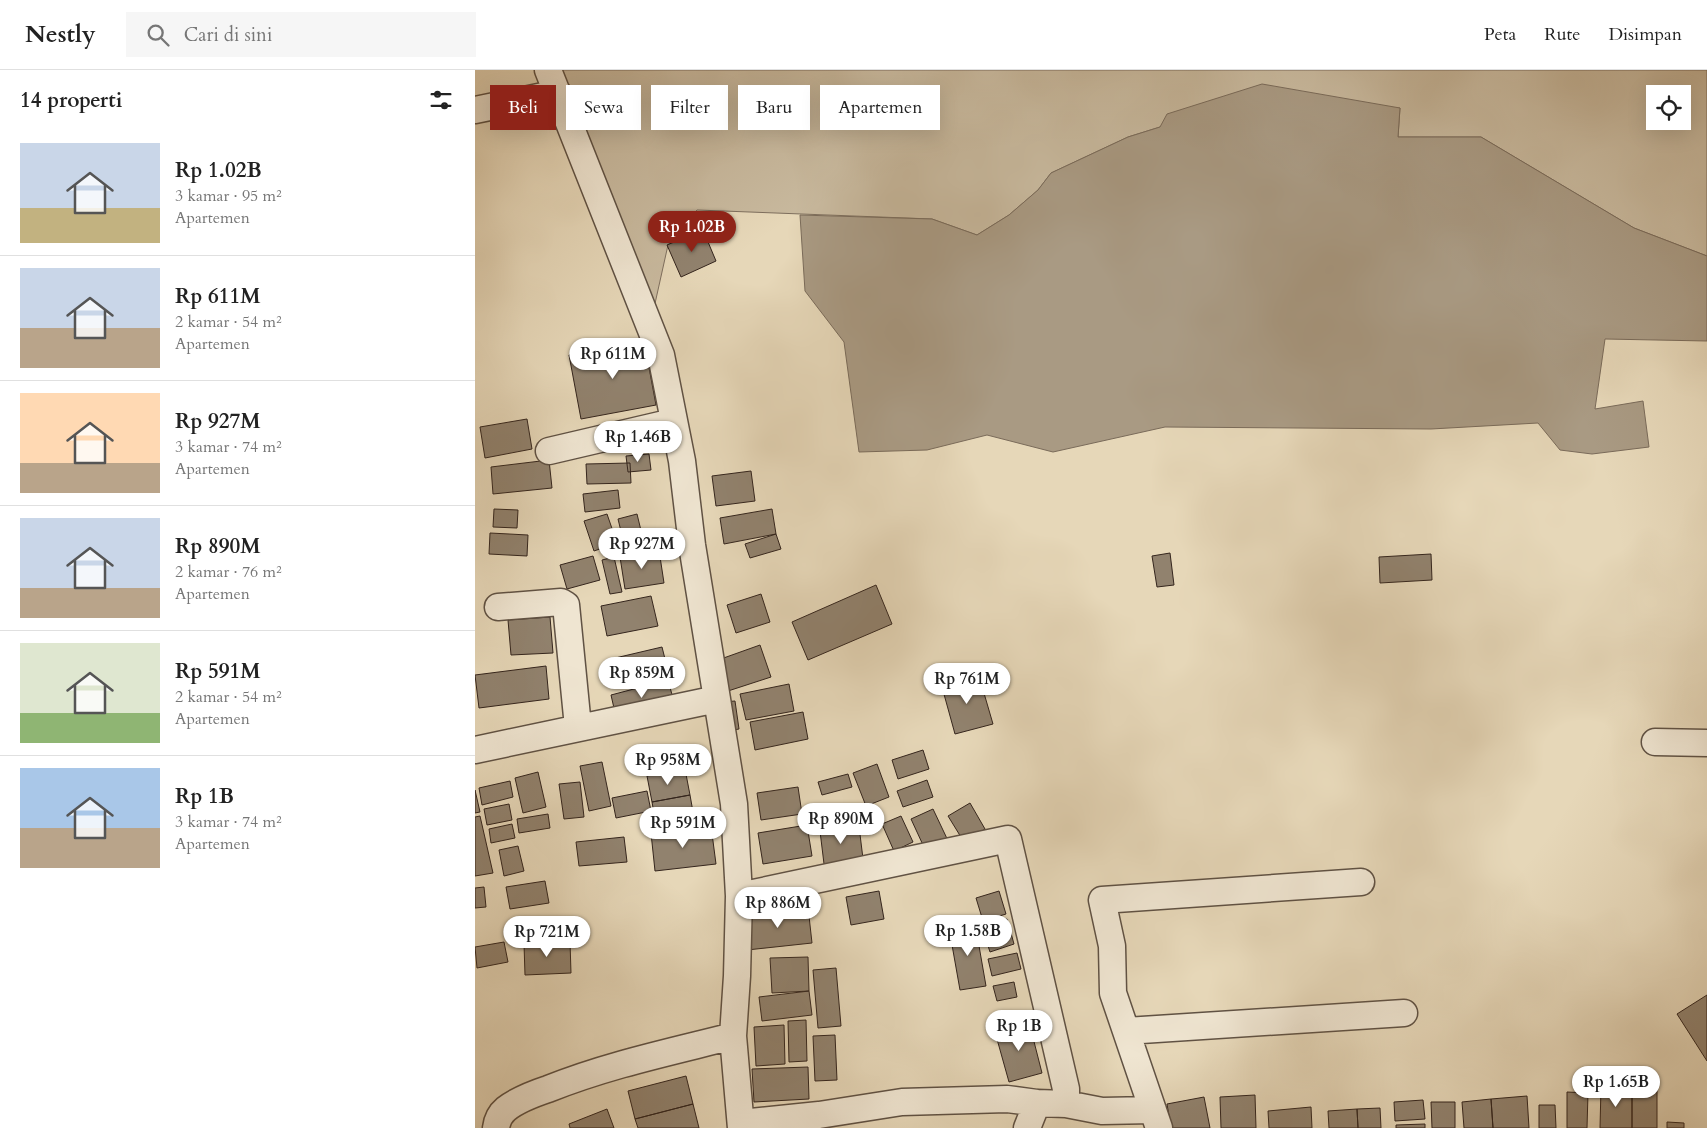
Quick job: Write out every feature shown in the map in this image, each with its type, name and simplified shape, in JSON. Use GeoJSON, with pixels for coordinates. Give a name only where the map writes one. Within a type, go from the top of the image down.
{"type":"FeatureCollection","features":[{"type":"Feature","properties":{"kind":"street"},"geometry":{"type":"LineString","coordinates":[[475,110],[553,82],[661,355],[682,461],[692,545],[734,804],[739,896],[733,1036],[741,1125],[902,1102],[1007,1099],[1066,1104],[1156,1119],[1113,993],[1112,946],[1102,900],[1361,882]]}},
{"type":"Feature","properties":{"kind":"street"},"geometry":{"type":"LineString","coordinates":[[549,450],[673,422]]}},
{"type":"Feature","properties":{"kind":"street"},"geometry":{"type":"LineString","coordinates":[[497,607],[561,602],[565,605],[578,727]]}},
{"type":"Feature","properties":{"kind":"street"},"geometry":{"type":"LineString","coordinates":[[475,750],[717,699]]}},
{"type":"Feature","properties":{"kind":"street"},"geometry":{"type":"LineString","coordinates":[[1655,742],[1707,743]]}},
{"type":"Feature","properties":{"kind":"street"},"geometry":{"type":"LineString","coordinates":[[739,896],[1009,839],[1062,1067],[1066,1089],[1066,1104]]}},
{"type":"Feature","properties":{"kind":"street"},"geometry":{"type":"LineString","coordinates":[[1126,1031],[1404,1014]]}},
{"type":"Feature","properties":{"kind":"street"},"geometry":{"type":"LineString","coordinates":[[496,1128],[497,1119],[507,1108],[576,1077],[611,1066],[733,1036]]}},
{"type":"Feature","properties":{"kind":"street"},"geometry":{"type":"LineString","coordinates":[[1027,1128],[1037,1103]]}},
{"type":"Feature","properties":{"kind":"shaded area"},"geometry":{"type":"Polygon","coordinates":[[[548,70],[1707,70],[1707,256],[1634,228],[1481,137],[1398,137],[1400,108],[1160,127],[1128,137],[1051,173],[1038,190],[1009,215],[977,235],[932,219],[697,210],[668,245],[648,335],[571,130],[641,130],[641,85],[566,85],[566,118],[556,91],[556,85],[554,85],[548,70]]]}},
{"type":"Feature","properties":{"kind":"shaded area"},"geometry":{"type":"Polygon","coordinates":[[[1262,84],[1400,108],[1398,137],[1481,137],[1634,228],[1707,256],[1707,341],[1605,339],[1595,409],[1643,401],[1649,447],[1592,454],[1560,450],[1538,423],[1431,429],[1165,427],[1053,452],[987,435],[927,450],[859,452],[844,342],[805,291],[800,215],[932,219],[977,235],[1009,215],[1038,190],[1051,173],[1128,137],[1160,127],[1167,114],[1262,84]]]}},
{"type":"Feature","properties":{"kind":"building"},"geometry":{"type":"Polygon","coordinates":[[[703,230],[716,261],[681,277],[667,245],[703,230]]]}},
{"type":"Feature","properties":{"kind":"building"},"geometry":{"type":"Polygon","coordinates":[[[644,341],[656,405],[581,419],[569,355],[644,341]]]}},
{"type":"Feature","properties":{"kind":"building"},"geometry":{"type":"Polygon","coordinates":[[[527,419],[532,449],[485,458],[480,427],[527,419]]]}},
{"type":"Feature","properties":{"kind":"building"},"geometry":{"type":"Polygon","coordinates":[[[649,454],[651,470],[628,472],[626,456],[649,454]]]}},
{"type":"Feature","properties":{"kind":"building"},"geometry":{"type":"Polygon","coordinates":[[[549,460],[552,488],[493,494],[491,467],[549,460]]]}},
{"type":"Feature","properties":{"kind":"building"},"geometry":{"type":"Polygon","coordinates":[[[630,463],[631,483],[587,484],[586,464],[630,463]]]}},
{"type":"Feature","properties":{"kind":"building"},"geometry":{"type":"Polygon","coordinates":[[[751,471],[755,501],[716,506],[712,476],[751,471]]]}},
{"type":"Feature","properties":{"kind":"building"},"geometry":{"type":"Polygon","coordinates":[[[618,490],[620,508],[585,512],[583,494],[618,490]]]}},
{"type":"Feature","properties":{"kind":"building"},"geometry":{"type":"Polygon","coordinates":[[[494,509],[518,510],[517,528],[493,527],[494,509]]]}},
{"type":"Feature","properties":{"kind":"building"},"geometry":{"type":"Polygon","coordinates":[[[772,509],[776,534],[724,544],[720,518],[772,509]]]}},
{"type":"Feature","properties":{"kind":"building"},"geometry":{"type":"Polygon","coordinates":[[[607,514],[617,543],[594,551],[584,521],[607,514]]]}},
{"type":"Feature","properties":{"kind":"building"},"geometry":{"type":"Polygon","coordinates":[[[637,514],[645,547],[626,552],[618,519],[637,514]]]}},
{"type":"Feature","properties":{"kind":"building"},"geometry":{"type":"Polygon","coordinates":[[[490,533],[528,535],[527,556],[489,554],[490,533]]]}},
{"type":"Feature","properties":{"kind":"building"},"geometry":{"type":"Polygon","coordinates":[[[776,534],[781,549],[750,558],[745,544],[776,534]]]}},
{"type":"Feature","properties":{"kind":"building"},"geometry":{"type":"Polygon","coordinates":[[[659,550],[664,583],[625,589],[620,557],[659,550]]]}},
{"type":"Feature","properties":{"kind":"building"},"geometry":{"type":"Polygon","coordinates":[[[1170,553],[1174,585],[1157,587],[1152,556],[1170,553]]]}},
{"type":"Feature","properties":{"kind":"building"},"geometry":{"type":"Polygon","coordinates":[[[1431,554],[1432,580],[1380,583],[1379,557],[1431,554]]]}},
{"type":"Feature","properties":{"kind":"building"},"geometry":{"type":"Polygon","coordinates":[[[593,556],[600,580],[567,589],[560,565],[593,556]]]}},
{"type":"Feature","properties":{"kind":"building"},"geometry":{"type":"Polygon","coordinates":[[[614,557],[622,592],[610,594],[602,560],[614,557]]]}},
{"type":"Feature","properties":{"kind":"building"},"geometry":{"type":"Polygon","coordinates":[[[876,585],[892,624],[808,660],[792,622],[876,585]]]}},
{"type":"Feature","properties":{"kind":"building"},"geometry":{"type":"Polygon","coordinates":[[[761,594],[770,622],[736,633],[727,605],[761,594]]]}},
{"type":"Feature","properties":{"kind":"building"},"geometry":{"type":"Polygon","coordinates":[[[651,596],[658,626],[607,636],[601,606],[651,596]]]}},
{"type":"Feature","properties":{"kind":"building"},"geometry":{"type":"Polygon","coordinates":[[[550,617],[553,653],[511,655],[508,620],[550,617]]]}},
{"type":"Feature","properties":{"kind":"building"},"geometry":{"type":"Polygon","coordinates":[[[760,645],[771,677],[728,691],[718,660],[760,645]]]}},
{"type":"Feature","properties":{"kind":"building"},"geometry":{"type":"Polygon","coordinates":[[[662,647],[668,671],[617,683],[611,659],[662,647]]]}},
{"type":"Feature","properties":{"kind":"building"},"geometry":{"type":"Polygon","coordinates":[[[546,666],[549,699],[479,708],[475,675],[546,666]]]}},
{"type":"Feature","properties":{"kind":"building"},"geometry":{"type":"Polygon","coordinates":[[[979,676],[993,724],[955,734],[942,687],[979,676]]]}},
{"type":"Feature","properties":{"kind":"building"},"geometry":{"type":"Polygon","coordinates":[[[668,680],[674,702],[616,717],[611,695],[668,680]]]}},
{"type":"Feature","properties":{"kind":"building"},"geometry":{"type":"Polygon","coordinates":[[[789,684],[794,711],[746,720],[740,694],[789,684]]]}},
{"type":"Feature","properties":{"kind":"building"},"geometry":{"type":"Polygon","coordinates":[[[735,701],[739,729],[728,731],[723,702],[735,701]]]}},
{"type":"Feature","properties":{"kind":"building"},"geometry":{"type":"Polygon","coordinates":[[[803,712],[808,739],[755,750],[750,722],[803,712]]]}},
{"type":"Feature","properties":{"kind":"building"},"geometry":{"type":"Polygon","coordinates":[[[923,750],[929,769],[898,779],[892,760],[923,750]]]}},
{"type":"Feature","properties":{"kind":"building"},"geometry":{"type":"Polygon","coordinates":[[[602,762],[611,806],[589,811],[580,766],[602,762]]]}},
{"type":"Feature","properties":{"kind":"building"},"geometry":{"type":"Polygon","coordinates":[[[877,764],[889,797],[866,806],[853,773],[877,764]]]}},
{"type":"Feature","properties":{"kind":"building"},"geometry":{"type":"Polygon","coordinates":[[[685,769],[690,795],[652,802],[647,776],[685,769]]]}},
{"type":"Feature","properties":{"kind":"building"},"geometry":{"type":"Polygon","coordinates":[[[538,772],[546,807],[523,813],[515,778],[538,772]]]}},
{"type":"Feature","properties":{"kind":"building"},"geometry":{"type":"Polygon","coordinates":[[[848,774],[852,787],[822,795],[818,782],[848,774]]]}},
{"type":"Feature","properties":{"kind":"building"},"geometry":{"type":"Polygon","coordinates":[[[927,780],[933,797],[903,807],[897,791],[927,780]]]}},
{"type":"Feature","properties":{"kind":"building"},"geometry":{"type":"Polygon","coordinates":[[[510,781],[513,797],[482,805],[479,788],[510,781]]]}},
{"type":"Feature","properties":{"kind":"building"},"geometry":{"type":"Polygon","coordinates":[[[580,782],[584,817],[564,819],[559,784],[580,782]]]}},
{"type":"Feature","properties":{"kind":"building"},"geometry":{"type":"Polygon","coordinates":[[[798,787],[802,814],[761,820],[757,793],[798,787]]]}},
{"type":"Feature","properties":{"kind":"building"},"geometry":{"type":"Polygon","coordinates":[[[475,790],[480,812],[475,813],[475,790]]]}},
{"type":"Feature","properties":{"kind":"building"},"geometry":{"type":"Polygon","coordinates":[[[647,791],[651,811],[616,818],[612,798],[647,791]]]}},
{"type":"Feature","properties":{"kind":"building"},"geometry":{"type":"Polygon","coordinates":[[[690,795],[693,812],[655,819],[652,802],[690,795]]]}},
{"type":"Feature","properties":{"kind":"building"},"geometry":{"type":"Polygon","coordinates":[[[970,803],[985,829],[964,842],[948,816],[970,803]]]}},
{"type":"Feature","properties":{"kind":"building"},"geometry":{"type":"Polygon","coordinates":[[[509,804],[512,820],[487,825],[484,809],[509,804]]]}},
{"type":"Feature","properties":{"kind":"building"},"geometry":{"type":"Polygon","coordinates":[[[933,809],[951,847],[929,858],[911,819],[933,809]]]}},
{"type":"Feature","properties":{"kind":"building"},"geometry":{"type":"Polygon","coordinates":[[[548,814],[550,828],[519,833],[517,819],[548,814]]]}},
{"type":"Feature","properties":{"kind":"building"},"geometry":{"type":"Polygon","coordinates":[[[480,816],[493,873],[475,876],[475,817],[480,816]]]}},
{"type":"Feature","properties":{"kind":"building"},"geometry":{"type":"Polygon","coordinates":[[[901,816],[913,842],[894,851],[882,824],[901,816]]]}},
{"type":"Feature","properties":{"kind":"building"},"geometry":{"type":"Polygon","coordinates":[[[858,818],[864,867],[825,872],[819,823],[858,818]]]}},
{"type":"Feature","properties":{"kind":"building"},"geometry":{"type":"Polygon","coordinates":[[[512,824],[515,838],[491,843],[489,829],[512,824]]]}},
{"type":"Feature","properties":{"kind":"building"},"geometry":{"type":"Polygon","coordinates":[[[807,825],[812,856],[763,864],[758,833],[807,825]]]}},
{"type":"Feature","properties":{"kind":"building"},"geometry":{"type":"Polygon","coordinates":[[[711,826],[716,864],[655,871],[651,833],[711,826]]]}},
{"type":"Feature","properties":{"kind":"building"},"geometry":{"type":"Polygon","coordinates":[[[624,837],[627,862],[579,866],[576,842],[624,837]]]}},
{"type":"Feature","properties":{"kind":"building"},"geometry":{"type":"Polygon","coordinates":[[[518,846],[524,871],[504,876],[499,850],[518,846]]]}},
{"type":"Feature","properties":{"kind":"building"},"geometry":{"type":"Polygon","coordinates":[[[545,881],[549,903],[510,909],[506,887],[545,881]]]}},
{"type":"Feature","properties":{"kind":"building"},"geometry":{"type":"Polygon","coordinates":[[[484,887],[486,907],[475,908],[475,888],[484,887]]]}},
{"type":"Feature","properties":{"kind":"building"},"geometry":{"type":"Polygon","coordinates":[[[879,891],[884,919],[851,925],[846,897],[879,891]]]}},
{"type":"Feature","properties":{"kind":"building"},"geometry":{"type":"Polygon","coordinates":[[[999,891],[1006,914],[983,921],[976,898],[999,891]]]}},
{"type":"Feature","properties":{"kind":"building"},"geometry":{"type":"Polygon","coordinates":[[[808,907],[812,943],[747,950],[744,914],[808,907]]]}},
{"type":"Feature","properties":{"kind":"building"},"geometry":{"type":"Polygon","coordinates":[[[1007,919],[1014,944],[990,952],[982,927],[1007,919]]]}},
{"type":"Feature","properties":{"kind":"building"},"geometry":{"type":"Polygon","coordinates":[[[975,923],[986,986],[960,990],[949,928],[975,923]]]}},
{"type":"Feature","properties":{"kind":"building"},"geometry":{"type":"Polygon","coordinates":[[[504,942],[508,962],[477,968],[475,947],[504,942]]]}},
{"type":"Feature","properties":{"kind":"building"},"geometry":{"type":"Polygon","coordinates":[[[570,942],[571,973],[525,975],[524,944],[570,942]]]}},
{"type":"Feature","properties":{"kind":"building"},"geometry":{"type":"Polygon","coordinates":[[[1017,953],[1021,969],[992,976],[988,959],[1017,953]]]}},
{"type":"Feature","properties":{"kind":"building"},"geometry":{"type":"Polygon","coordinates":[[[808,957],[809,991],[772,993],[770,958],[808,957]]]}},
{"type":"Feature","properties":{"kind":"building"},"geometry":{"type":"Polygon","coordinates":[[[836,968],[841,1026],[818,1028],[813,970],[836,968]]]}},
{"type":"Feature","properties":{"kind":"building"},"geometry":{"type":"Polygon","coordinates":[[[1014,982],[1017,997],[997,1001],[993,986],[1014,982]]]}},
{"type":"Feature","properties":{"kind":"building"},"geometry":{"type":"Polygon","coordinates":[[[809,991],[812,1015],[762,1021],[759,997],[809,991]]]}},
{"type":"Feature","properties":{"kind":"building"},"geometry":{"type":"Polygon","coordinates":[[[1707,995],[1707,1061],[1677,1014],[1707,995]]]}},
{"type":"Feature","properties":{"kind":"building"},"geometry":{"type":"Polygon","coordinates":[[[806,1020],[807,1061],[789,1062],[788,1021],[806,1020]]]}},
{"type":"Feature","properties":{"kind":"building"},"geometry":{"type":"Polygon","coordinates":[[[1029,1022],[1042,1073],[1009,1082],[995,1032],[1029,1022]]]}},
{"type":"Feature","properties":{"kind":"building"},"geometry":{"type":"Polygon","coordinates":[[[784,1025],[785,1064],[756,1066],[754,1027],[784,1025]]]}},
{"type":"Feature","properties":{"kind":"building"},"geometry":{"type":"Polygon","coordinates":[[[835,1035],[837,1080],[815,1081],[813,1036],[835,1035]]]}},
{"type":"Feature","properties":{"kind":"building"},"geometry":{"type":"Polygon","coordinates":[[[808,1067],[809,1099],[754,1102],[752,1069],[808,1067]]]}},
{"type":"Feature","properties":{"kind":"building"},"geometry":{"type":"Polygon","coordinates":[[[686,1076],[693,1104],[635,1119],[628,1091],[686,1076]]]}},
{"type":"Feature","properties":{"kind":"building"},"geometry":{"type":"Polygon","coordinates":[[[1601,1087],[1632,1088],[1632,1128],[1600,1128],[1601,1087]]]}},
{"type":"Feature","properties":{"kind":"building"},"geometry":{"type":"Polygon","coordinates":[[[1632,1088],[1657,1088],[1657,1128],[1632,1128],[1632,1088]]]}},
{"type":"Feature","properties":{"kind":"building"},"geometry":{"type":"Polygon","coordinates":[[[1567,1092],[1588,1093],[1587,1128],[1567,1128],[1567,1092]]]}},
{"type":"Feature","properties":{"kind":"building"},"geometry":{"type":"Polygon","coordinates":[[[1255,1095],[1256,1128],[1221,1128],[1220,1097],[1255,1095]]]}},
{"type":"Feature","properties":{"kind":"building"},"geometry":{"type":"Polygon","coordinates":[[[1527,1096],[1529,1128],[1493,1128],[1491,1099],[1527,1096]]]}},
{"type":"Feature","properties":{"kind":"building"},"geometry":{"type":"Polygon","coordinates":[[[1204,1097],[1210,1128],[1171,1128],[1167,1104],[1204,1097]]]}},
{"type":"Feature","properties":{"kind":"building"},"geometry":{"type":"Polygon","coordinates":[[[1491,1099],[1493,1128],[1464,1128],[1462,1102],[1491,1099]]]}},
{"type":"Feature","properties":{"kind":"building"},"geometry":{"type":"Polygon","coordinates":[[[1423,1100],[1425,1119],[1395,1121],[1394,1102],[1423,1100]]]}},
{"type":"Feature","properties":{"kind":"building"},"geometry":{"type":"Polygon","coordinates":[[[1431,1102],[1455,1102],[1455,1128],[1432,1128],[1431,1102]]]}},
{"type":"Feature","properties":{"kind":"building"},"geometry":{"type":"Polygon","coordinates":[[[693,1104],[699,1128],[638,1128],[635,1119],[693,1104]]]}},
{"type":"Feature","properties":{"kind":"building"},"geometry":{"type":"Polygon","coordinates":[[[1539,1105],[1555,1105],[1556,1128],[1539,1128],[1539,1105]]]}},
{"type":"Feature","properties":{"kind":"building"},"geometry":{"type":"Polygon","coordinates":[[[1311,1107],[1312,1128],[1269,1128],[1268,1111],[1311,1107]]]}},
{"type":"Feature","properties":{"kind":"building"},"geometry":{"type":"Polygon","coordinates":[[[1380,1108],[1381,1128],[1358,1128],[1357,1109],[1380,1108]]]}},
{"type":"Feature","properties":{"kind":"building"},"geometry":{"type":"Polygon","coordinates":[[[607,1109],[614,1128],[570,1128],[569,1124],[607,1109]]]}},
{"type":"Feature","properties":{"kind":"building"},"geometry":{"type":"Polygon","coordinates":[[[1357,1109],[1358,1128],[1329,1128],[1328,1111],[1357,1109]]]}},
{"type":"Feature","properties":{"kind":"building"},"geometry":{"type":"Polygon","coordinates":[[[1667,1122],[1684,1123],[1684,1128],[1667,1128],[1667,1122]]]}},
{"type":"Feature","properties":{"kind":"building"},"geometry":{"type":"Polygon","coordinates":[[[1425,1124],[1425,1128],[1396,1128],[1396,1125],[1425,1124]]]}}]}
